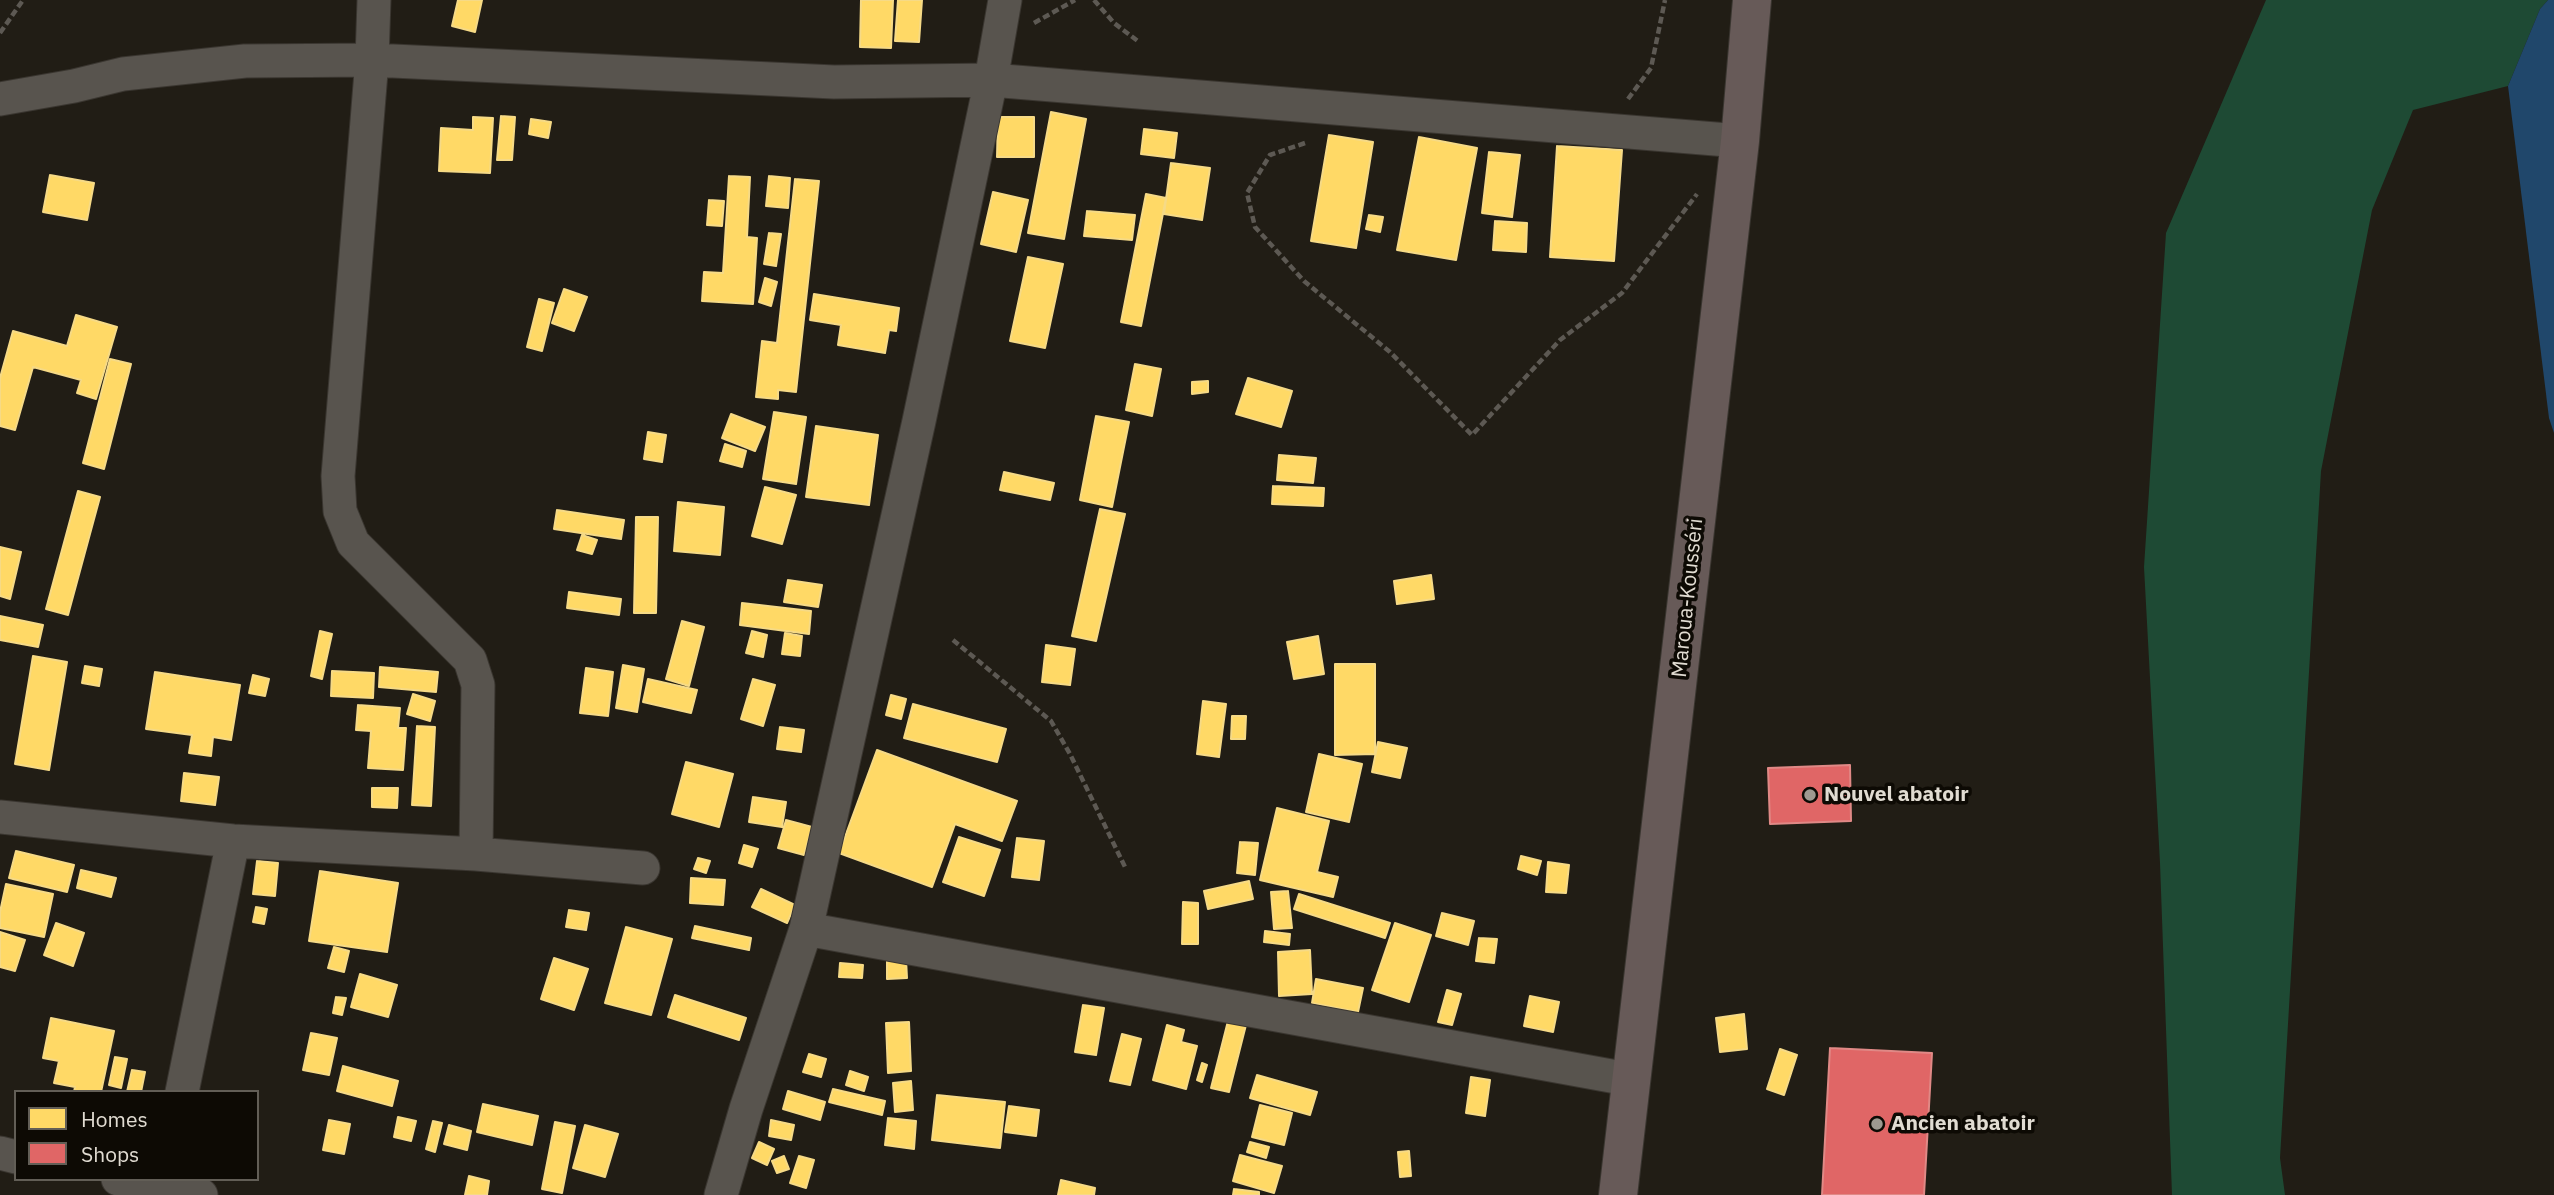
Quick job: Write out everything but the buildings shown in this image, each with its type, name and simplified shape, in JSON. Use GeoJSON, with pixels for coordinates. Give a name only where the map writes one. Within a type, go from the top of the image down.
{"type":"FeatureCollection","features":[{"type":"Feature","properties":{"kind":"highway","name":"Maroua-Kousséri"},"geometry":{"type":"LineString","coordinates":[[1618,1195],[1740,141],[1752,0]]}},
{"type":"Feature","properties":{"kind":"street"},"geometry":{"type":"LineString","coordinates":[[374,0],[372,60],[338,476],[341,510],[353,543],[470,660],[478,685],[475,854]]}},
{"type":"Feature","properties":{"kind":"street"},"geometry":{"type":"LineString","coordinates":[[721,1195],[746,1109],[806,929],[919,421],[991,80],[1005,0]]}},
{"type":"Feature","properties":{"kind":"street"},"geometry":{"type":"LineString","coordinates":[[0,99],[123,74],[232,63],[372,60],[834,82],[991,80],[1740,141]]}},
{"type":"Feature","properties":{"kind":"street"},"geometry":{"type":"LineString","coordinates":[[0,817],[233,841],[475,854],[643,868]]}},
{"type":"Feature","properties":{"kind":"street"},"geometry":{"type":"LineString","coordinates":[[182,1090],[233,841]]}},
{"type":"Feature","properties":{"kind":"street"},"geometry":{"type":"LineString","coordinates":[[806,929],[1633,1080]]}},
{"type":"Feature","properties":{"kind":"street"},"geometry":{"type":"LineString","coordinates":[[128,1181],[201,1195]]}},
{"type":"Feature","properties":{"kind":"path"},"geometry":{"type":"LineString","coordinates":[[0,33],[23,0]]}},
{"type":"Feature","properties":{"kind":"path"},"geometry":{"type":"LineString","coordinates":[[1094,0],[1114,23],[1139,42]]}},
{"type":"Feature","properties":{"kind":"path"},"geometry":{"type":"LineString","coordinates":[[1606,130],[1650,68],[1665,0]]}},
{"type":"Feature","properties":{"kind":"path"},"geometry":{"type":"LineString","coordinates":[[1305,143],[1270,155],[1247,193],[1255,227],[1304,281],[1390,352],[1472,435],[1560,340],[1622,293],[1703,186]]}},
{"type":"Feature","properties":{"kind":"path"},"geometry":{"type":"LineString","coordinates":[[953,640],[1051,720],[1126,869]]}},
{"type":"Feature","properties":{"kind":"green space"},"geometry":{"type":"Polygon","coordinates":[[[2266,0],[2548,0],[2540,9],[2508,86],[2413,110],[2372,210],[2321,471],[2280,1158],[2285,1195],[2172,1195],[2160,863],[2144,567],[2166,233],[2266,0]]]}},
{"type":"Feature","properties":{"kind":"water"},"geometry":{"type":"Polygon","coordinates":[[[2548,0],[2554,0],[2554,433],[2549,418],[2508,86],[2540,9],[2548,0]]]}},
{"type":"Feature","properties":{"kind":"place","name":"Nouvel abatoir"},"geometry":{"type":"Point","coordinates":[1810,795]}},
{"type":"Feature","properties":{"kind":"place","name":"Ancien abatoir"},"geometry":{"type":"Point","coordinates":[1877,1124]}}]}
